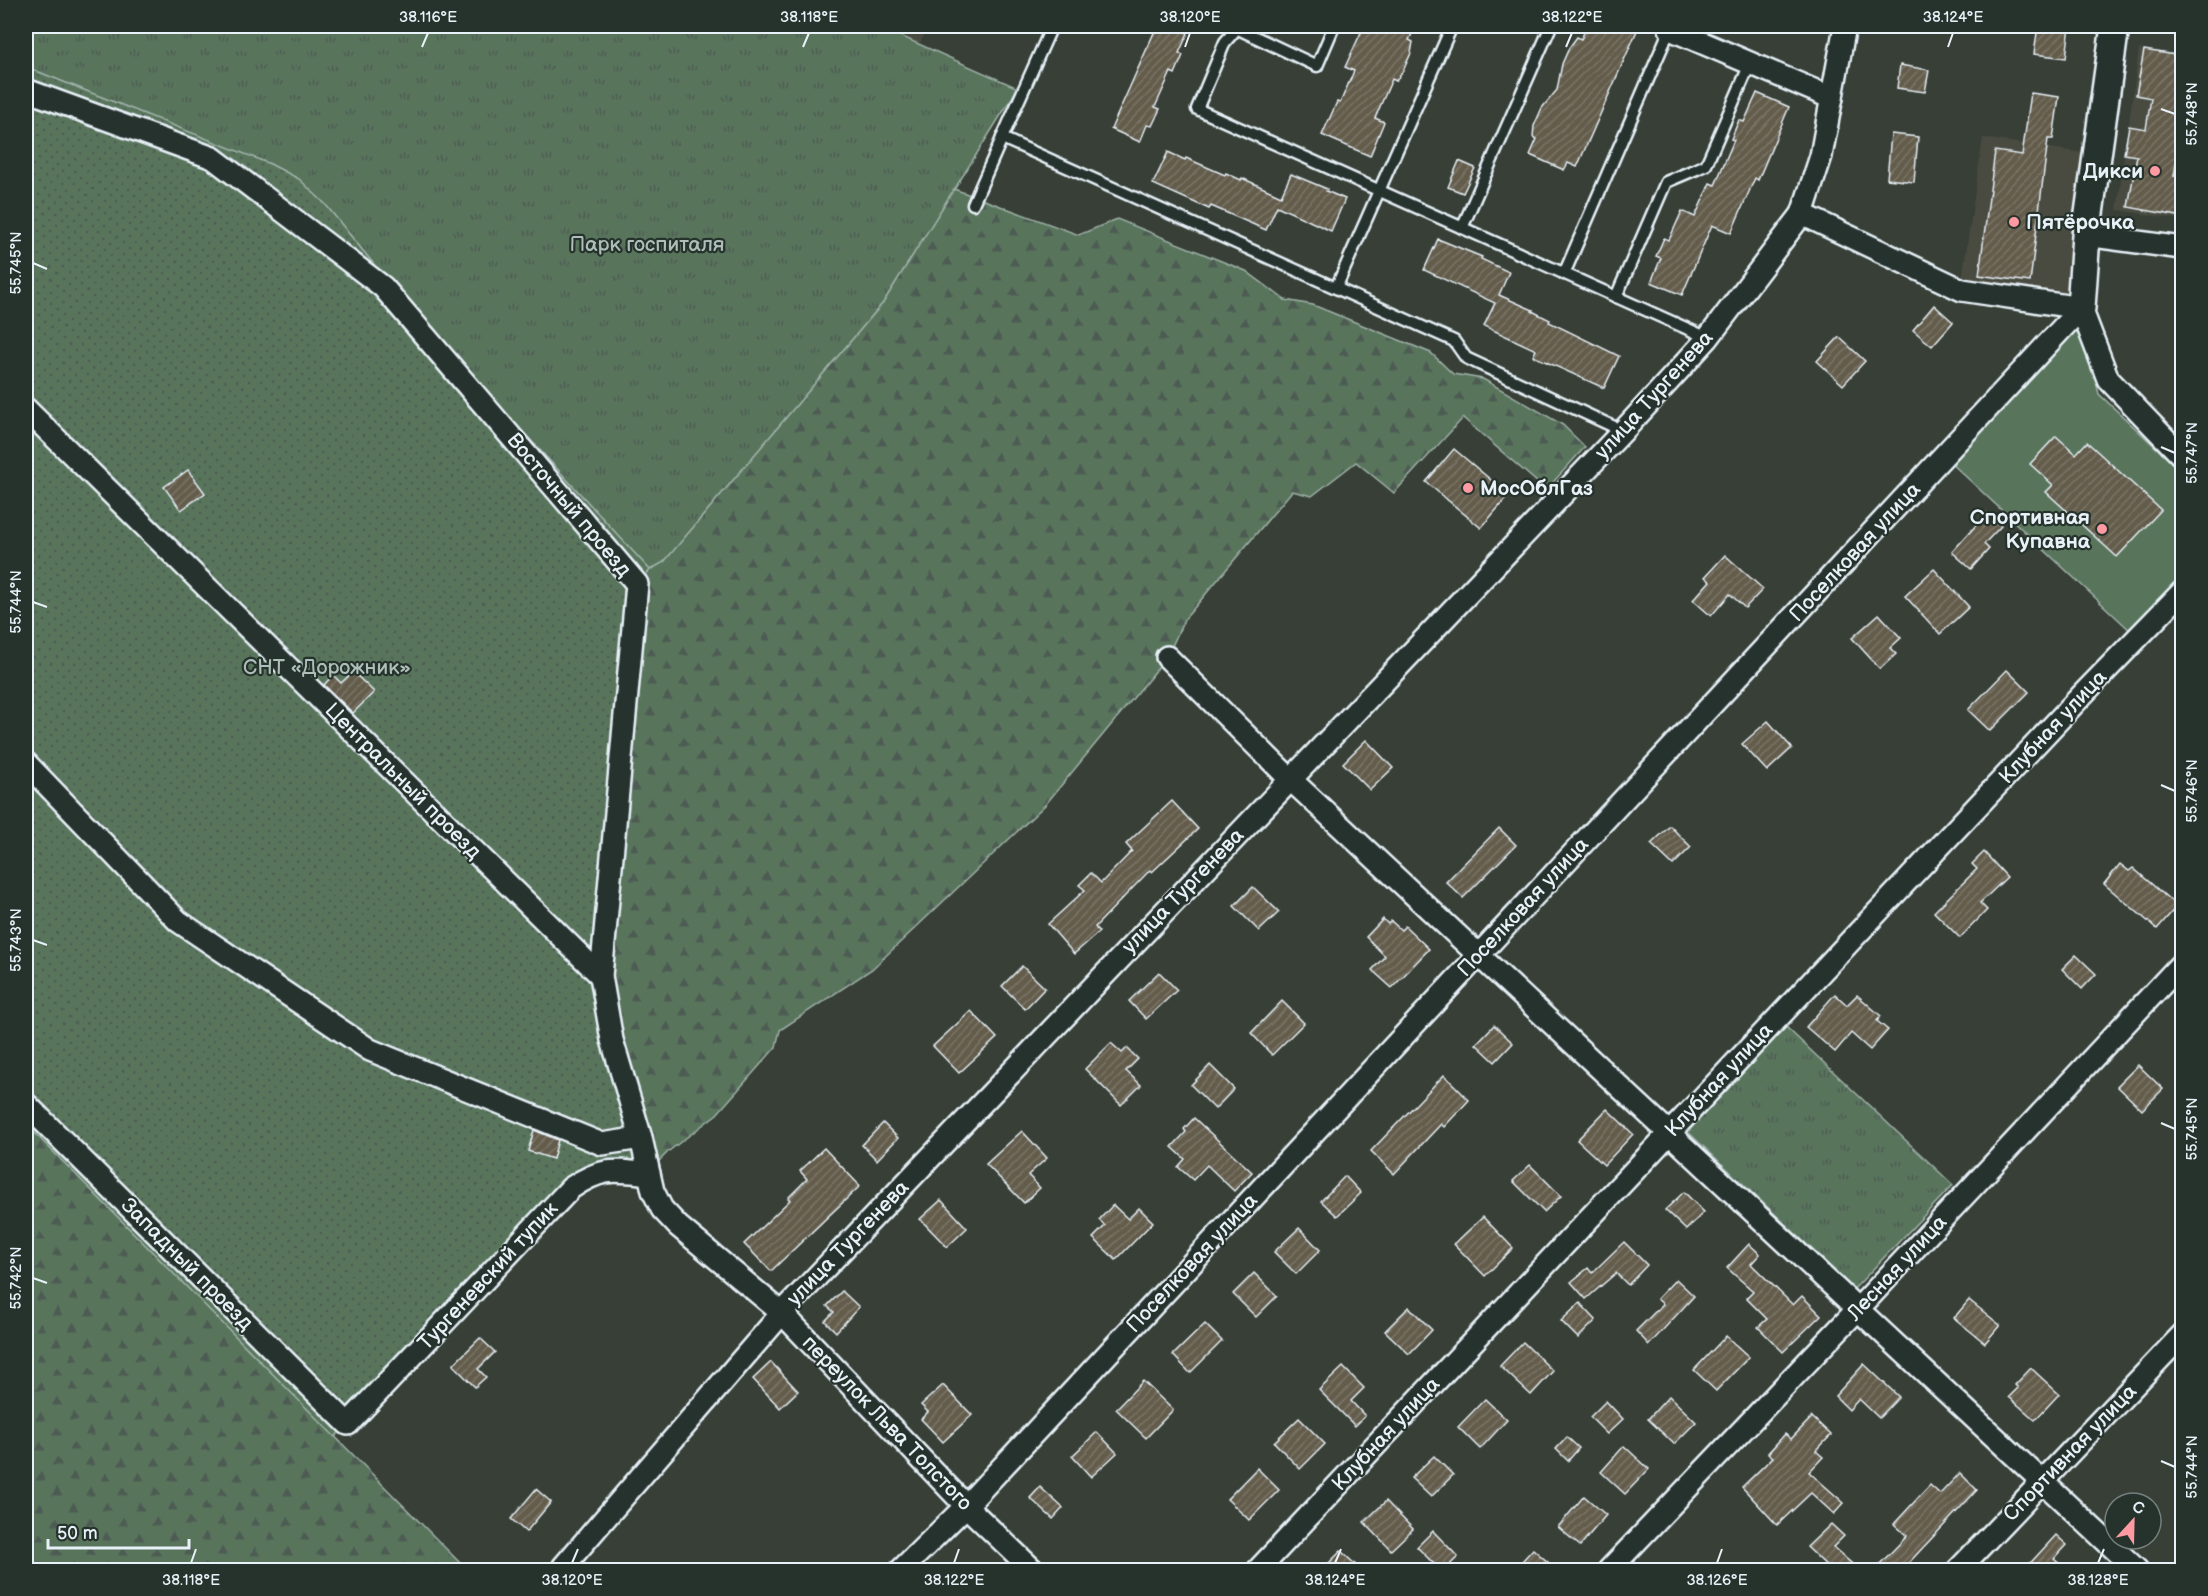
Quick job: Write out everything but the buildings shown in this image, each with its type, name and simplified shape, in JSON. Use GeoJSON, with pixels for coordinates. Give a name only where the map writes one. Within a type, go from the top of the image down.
{"type":"FeatureCollection","features":[{"type":"Feature","properties":{"kind":"street","name":"улица Тургенева"},"geometry":{"type":"LineString","coordinates":[[563,1567],[782,1313],[1289,778],[1623,431],[1708,338],[1802,214],[1821,156],[1845,26]]}},
{"type":"Feature","properties":{"kind":"street"},"geometry":{"type":"LineString","coordinates":[[2115,26],[2086,235],[2081,308],[2108,379],[2182,456]]}},
{"type":"Feature","properties":{"kind":"street"},"geometry":{"type":"LineString","coordinates":[[1670,27],[1832,98]]}},
{"type":"Feature","properties":{"kind":"street","name":"Восточный проезд"},"geometry":{"type":"LineString","coordinates":[[26,90],[213,158],[383,287],[637,585],[601,976],[612,1040],[649,1172]]}},
{"type":"Feature","properties":{"kind":"street"},"geometry":{"type":"LineString","coordinates":[[1802,214],[1962,290],[2081,308]]}},
{"type":"Feature","properties":{"kind":"street"},"geometry":{"type":"LineString","coordinates":[[2086,235],[2182,248]]}},
{"type":"Feature","properties":{"kind":"street","name":"Поселковая улица"},"geometry":{"type":"LineString","coordinates":[[901,1570],[966,1506],[2081,308]]}},
{"type":"Feature","properties":{"kind":"street","name":"Центральный проезд"},"geometry":{"type":"LineString","coordinates":[[26,409],[601,976]]}},
{"type":"Feature","properties":{"kind":"street","name":"Клубная улица"},"geometry":{"type":"LineString","coordinates":[[1258,1570],[2083,694],[2182,592]]}},
{"type":"Feature","properties":{"kind":"street"},"geometry":{"type":"LineString","coordinates":[[1167,657],[1289,778],[2137,1570]]}},
{"type":"Feature","properties":{"kind":"street"},"geometry":{"type":"LineString","coordinates":[[26,763],[178,921],[370,1050],[602,1144],[641,1138]]}},
{"type":"Feature","properties":{"kind":"street","name":"Лесная улица"},"geometry":{"type":"LineString","coordinates":[[1609,1570],[1858,1310],[2182,963]]}},
{"type":"Feature","properties":{"kind":"street","name":"Западный проезд"},"geometry":{"type":"LineString","coordinates":[[26,1104],[348,1424]]}},
{"type":"Feature","properties":{"kind":"street","name":"Тургеневский тупик"},"geometry":{"type":"LineString","coordinates":[[348,1424],[571,1188],[598,1173],[614,1170],[649,1172]]}},
{"type":"Feature","properties":{"kind":"street","name":"переулок Льва Толстого"},"geometry":{"type":"LineString","coordinates":[[649,1172],[653,1191],[662,1209],[678,1226],[782,1313],[966,1506],[1033,1570]]}},
{"type":"Feature","properties":{"kind":"street","name":"Спортивная улица"},"geometry":{"type":"LineString","coordinates":[[1958,1570],[2182,1335]]}},
{"type":"Feature","properties":{"kind":"lane"},"geometry":{"type":"LineString","coordinates":[[973,204],[1052,26]]}},
{"type":"Feature","properties":{"kind":"lane"},"geometry":{"type":"LineString","coordinates":[[1334,26],[1317,66],[1236,26],[1225,42],[1197,109],[1708,338]]}},
{"type":"Feature","properties":{"kind":"lane"},"geometry":{"type":"LineString","coordinates":[[1336,288],[1452,26]]}},
{"type":"Feature","properties":{"kind":"lane"},"geometry":{"type":"LineString","coordinates":[[1462,228],[1551,26]]}},
{"type":"Feature","properties":{"kind":"lane"},"geometry":{"type":"LineString","coordinates":[[1564,274],[1670,27]]}},
{"type":"Feature","properties":{"kind":"lane"},"geometry":{"type":"LineString","coordinates":[[1616,297],[1666,182],[1706,165],[1750,64]]}},
{"type":"Feature","properties":{"kind":"lane"},"geometry":{"type":"LineString","coordinates":[[1002,138],[1454,341],[1466,358],[1623,431]]}},
{"type":"Feature","properties":{"kind":"shaded area"},"geometry":{"type":"Polygon","coordinates":[[[878,26],[928,26],[920,44],[878,26]]]}},
{"type":"Feature","properties":{"kind":"shaded area"},"geometry":{"type":"Polygon","coordinates":[[[2139,49],[2182,56],[2182,220],[2117,210],[2139,49]]]}},
{"type":"Feature","properties":{"kind":"shaded area"},"geometry":{"type":"Polygon","coordinates":[[[1983,138],[2091,154],[2070,295],[1962,279],[1983,138]]]}},
{"type":"Feature","properties":{"kind":"green space","name":"Парк госпиталя"},"geometry":{"type":"Polygon","coordinates":[[[26,26],[878,26],[1018,88],[883,303],[664,562],[650,570],[410,309],[325,204],[299,179],[270,164],[26,67],[26,26]]]}},
{"type":"Feature","properties":{"kind":"green space","name":"СНТ «Дорожник»"},"geometry":{"type":"Polygon","coordinates":[[[26,67],[270,164],[299,179],[325,204],[410,309],[650,570],[637,585],[601,976],[649,1174],[614,1170],[560,1199],[335,1437],[26,1124],[26,67]]]}},
{"type":"Feature","properties":{"kind":"green space"},"geometry":{"type":"Polygon","coordinates":[[[954,189],[1079,235],[1117,219],[1246,271],[1285,300],[1313,305],[1431,353],[1453,374],[1483,379],[1563,425],[1585,447],[1546,490],[1463,418],[1394,493],[1356,462],[1312,496],[1292,491],[1184,620],[1167,657],[1045,805],[872,969],[780,1030],[776,1047],[717,1114],[669,1151],[649,1171],[601,976],[637,585],[650,570],[664,562],[883,303],[954,189]]]}},
{"type":"Feature","properties":{"kind":"green space","name":"Спортивная Купавна"},"geometry":{"type":"Polygon","coordinates":[[[2075,324],[2089,353],[2099,394],[2182,472],[2182,585],[2135,635],[1947,459],[2075,324]]]}},
{"type":"Feature","properties":{"kind":"green space"},"geometry":{"type":"Polygon","coordinates":[[[1785,1026],[1953,1185],[1854,1289],[1686,1130],[1785,1026]]]}},
{"type":"Feature","properties":{"kind":"green space"},"geometry":{"type":"Polygon","coordinates":[[[26,1124],[467,1570],[26,1570],[26,1124]]]}},
{"type":"Feature","properties":{"kind":"place","name":"Дикси"},"geometry":{"type":"Point","coordinates":[2155,171]}},
{"type":"Feature","properties":{"kind":"place","name":"Пятёрочка"},"geometry":{"type":"Point","coordinates":[2014,222]}},
{"type":"Feature","properties":{"kind":"place","name":"МосОблГаз"},"geometry":{"type":"Point","coordinates":[1468,488]}},
{"type":"Feature","properties":{"kind":"place","name":"Спортивная Купавна"},"geometry":{"type":"Point","coordinates":[2102,529]}}]}
